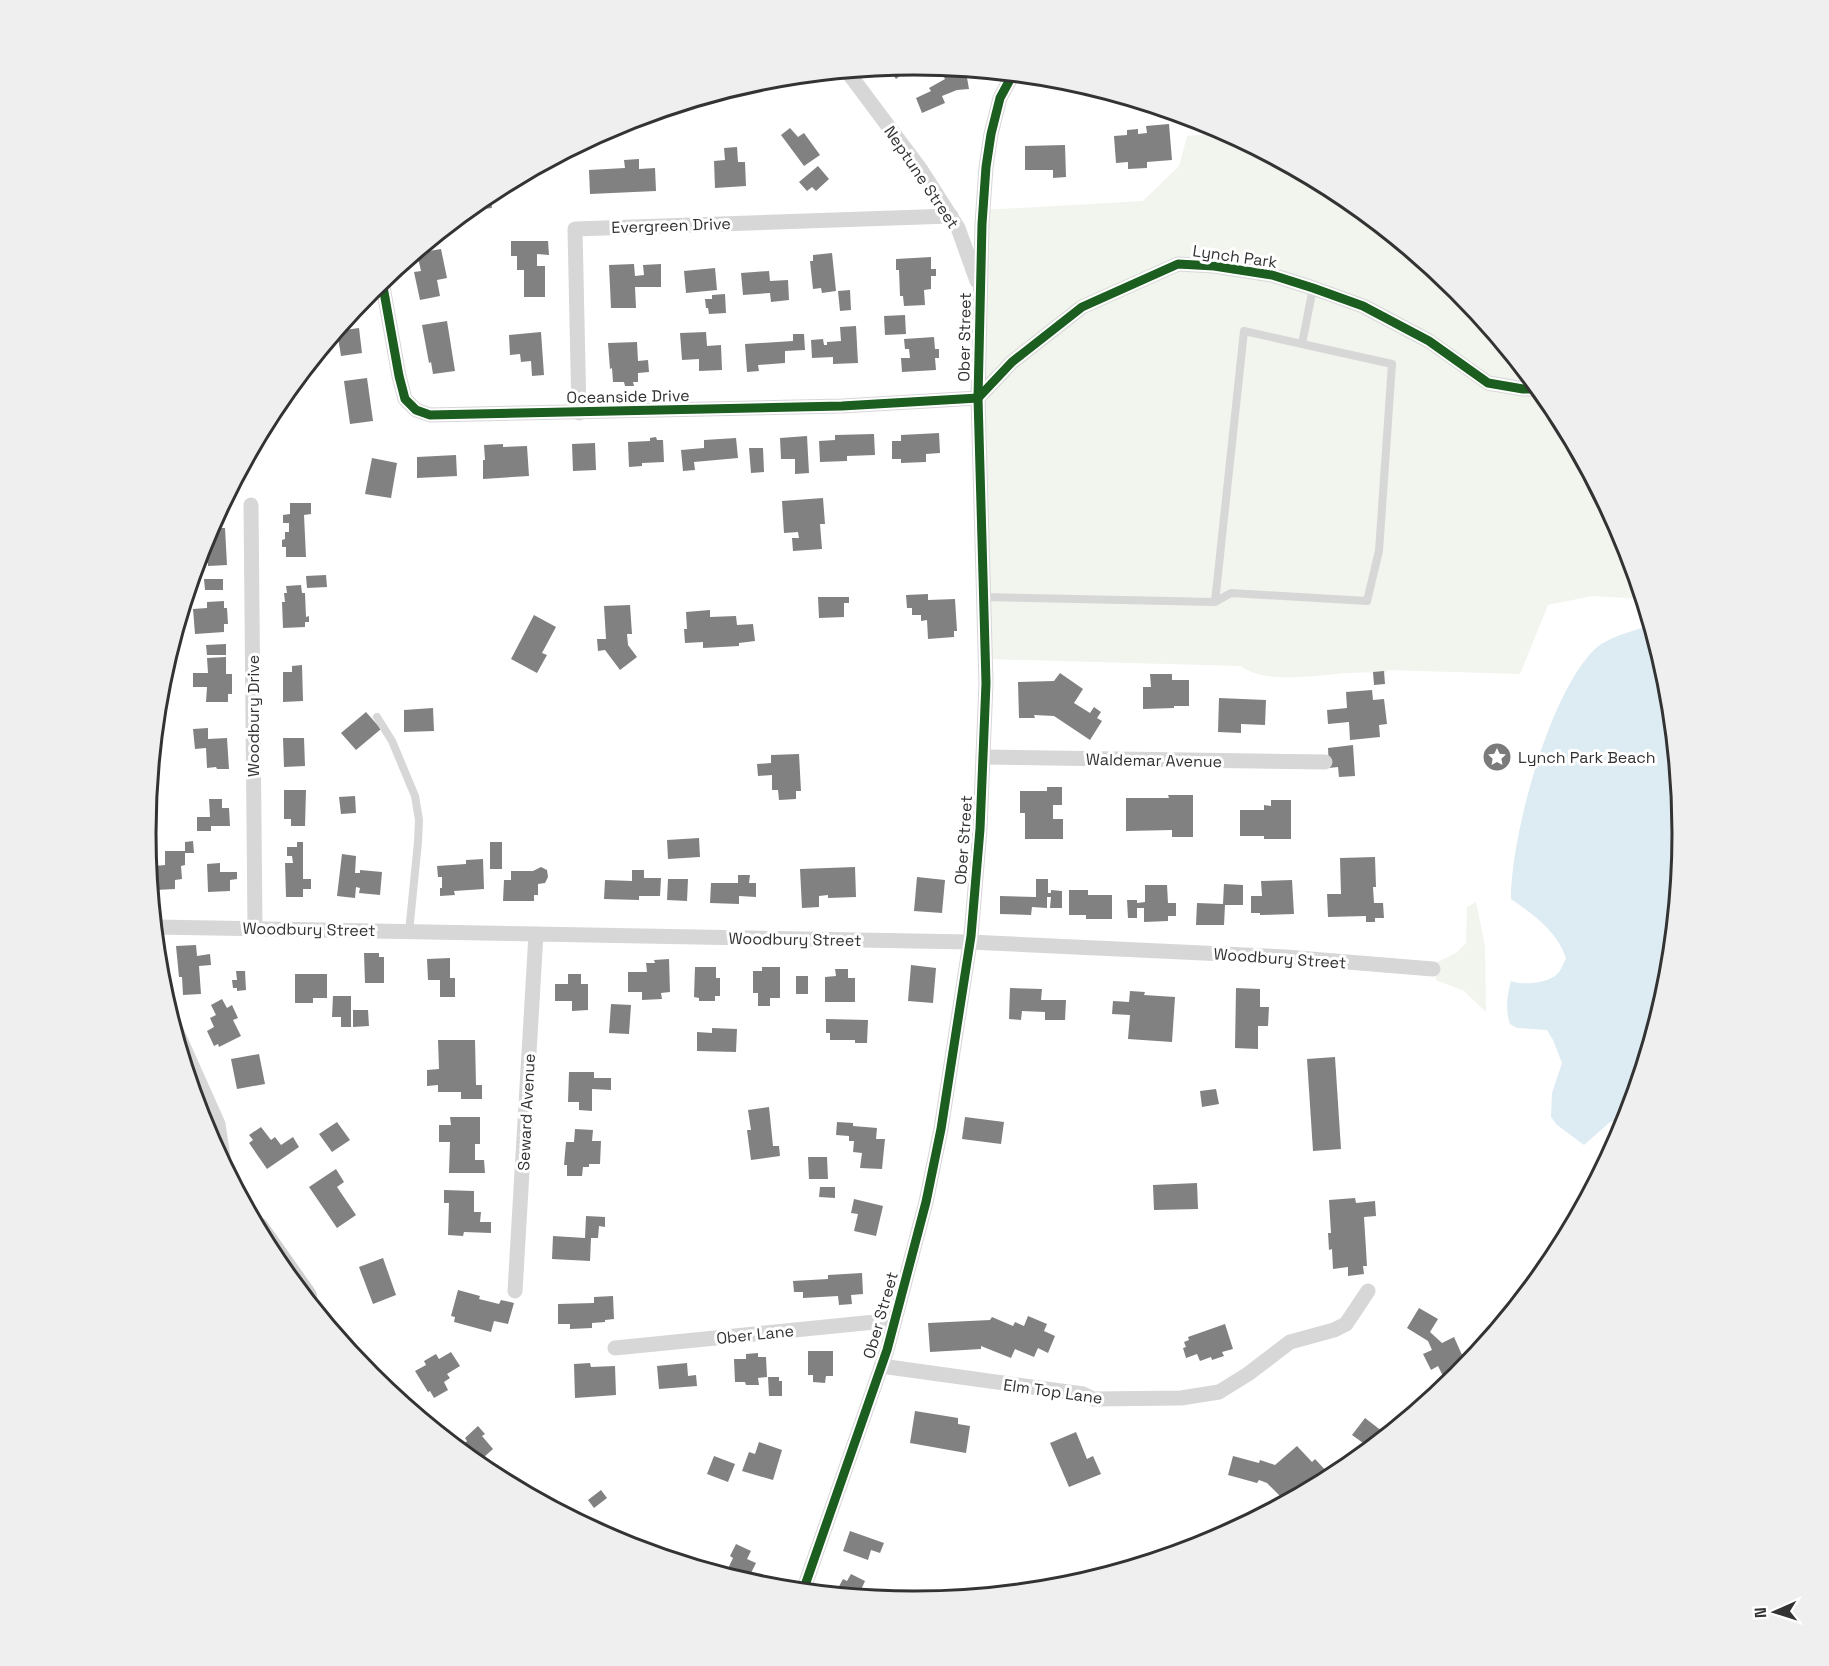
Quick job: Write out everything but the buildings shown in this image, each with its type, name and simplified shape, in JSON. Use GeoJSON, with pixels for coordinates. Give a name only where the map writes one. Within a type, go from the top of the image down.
{"type":"FeatureCollection","features":[{"type":"Feature","properties":{"kind":"street","name":"Neptune Street"},"geometry":{"type":"LineString","coordinates":[[852,78],[921,170],[951,216],[958,228],[980,292]]}},
{"type":"Feature","properties":{"kind":"street","name":"Ober Street"},"geometry":{"type":"LineString","coordinates":[[807,1583],[881,1366],[926,1202],[941,1129],[970,942],[980,829],[986,683],[978,398],[982,224],[991,134],[1000,98],[1009,81]]}},
{"type":"Feature","properties":{"kind":"street","name":"Evergreen Drive"},"geometry":{"type":"LineString","coordinates":[[579,412],[575,229],[951,216]]}},
{"type":"Feature","properties":{"kind":"street","name":"Lynch Park"},"geometry":{"type":"LineString","coordinates":[[978,398],[1012,362],[1082,307],[1178,264],[1214,266],[1272,275],[1313,288],[1363,306],[1428,340],[1488,383],[1528,389]]}},
{"type":"Feature","properties":{"kind":"street","name":"Oceanside Drive"},"geometry":{"type":"LineString","coordinates":[[384,292],[405,399],[416,410],[430,415],[842,406],[978,398]]}},
{"type":"Feature","properties":{"kind":"street","name":"Woodbury Drive"},"geometry":{"type":"LineString","coordinates":[[251,505],[255,928]]}},
{"type":"Feature","properties":{"kind":"street","name":"Waldemar Avenue"},"geometry":{"type":"LineString","coordinates":[[983,757],[1325,762]]}},
{"type":"Feature","properties":{"kind":"street","name":"Woodbury Street"},"geometry":{"type":"LineString","coordinates":[[162,927],[970,942],[1286,957],[1433,969]]}},
{"type":"Feature","properties":{"kind":"street","name":"Seward Avenue"},"geometry":{"type":"LineString","coordinates":[[515,1291],[536,934]]}},
{"type":"Feature","properties":{"kind":"street"},"geometry":{"type":"LineString","coordinates":[[197,1077],[218,1124],[220,1135]]}},
{"type":"Feature","properties":{"kind":"street","name":"Elm Top Lane"},"geometry":{"type":"LineString","coordinates":[[881,1366],[1083,1394],[1093,1399],[1181,1398],[1219,1392],[1248,1374],[1290,1342],[1334,1330],[1346,1324],[1368,1291]]}},
{"type":"Feature","properties":{"kind":"street","name":"Ober Lane"},"geometry":{"type":"LineString","coordinates":[[615,1348],[895,1320]]}},
{"type":"Feature","properties":{"kind":"lane"},"geometry":{"type":"LineString","coordinates":[[1302,344],[1313,288]]}},
{"type":"Feature","properties":{"kind":"lane"},"geometry":{"type":"LineString","coordinates":[[984,597],[1215,602],[1231,592],[1368,601],[1379,551],[1392,364],[1244,331],[1215,602]]}},
{"type":"Feature","properties":{"kind":"lane"},"geometry":{"type":"LineString","coordinates":[[377,717],[392,741],[415,796],[419,820],[409,932]]}},
{"type":"Feature","properties":{"kind":"shaded area"},"geometry":{"type":"Polygon","coordinates":[[[1208,134],[1250,153],[1294,177],[1336,203],[1376,232],[1450,297],[1516,372],[1545,412],[1571,454],[1615,543],[1635,599],[1592,596],[1548,605],[1520,674],[1388,670],[1385,673],[1279,677],[1265,676],[1240,666],[986,659],[983,210],[1143,201],[1179,166],[1187,136],[1208,134]]]}},
{"type":"Feature","properties":{"kind":"shaded area"},"geometry":{"type":"Polygon","coordinates":[[[1644,628],[1658,685],[1671,783],[1671,883],[1658,981],[1647,1029],[1632,1077],[1616,1121],[1610,1122],[1584,1145],[1557,1125],[1551,1117],[1552,1093],[1562,1063],[1547,1030],[1517,1028],[1510,1024],[1508,1019],[1507,1002],[1511,981],[1529,983],[1550,979],[1559,972],[1566,958],[1551,932],[1511,899],[1513,872],[1518,839],[1536,766],[1548,730],[1563,697],[1579,669],[1596,648],[1614,637],[1644,628]]]}},
{"type":"Feature","properties":{"kind":"shaded area"},"geometry":{"type":"Polygon","coordinates":[[[1476,902],[1485,946],[1486,1012],[1464,991],[1436,980],[1434,964],[1456,953],[1466,943],[1467,907],[1476,902]]]}},
{"type":"Feature","properties":{"kind":"cycle path"},"geometry":{"type":"LineString","coordinates":[[806,1583],[887,1350],[926,1202],[941,1129],[971,936],[980,829],[986,683],[978,398],[982,224],[991,134],[1000,98],[1009,81]]}},
{"type":"Feature","properties":{"kind":"cycle path"},"geometry":{"type":"LineString","coordinates":[[384,292],[405,399],[416,410],[430,415],[842,406],[978,398],[1012,362],[1082,307],[1178,264],[1214,266],[1272,275],[1313,288],[1363,306],[1429,341],[1488,383],[1528,389]]}},
{"type":"Feature","properties":{"kind":"place","name":"Lynch Park Beach"},"geometry":{"type":"Point","coordinates":[1497,757]}}]}
